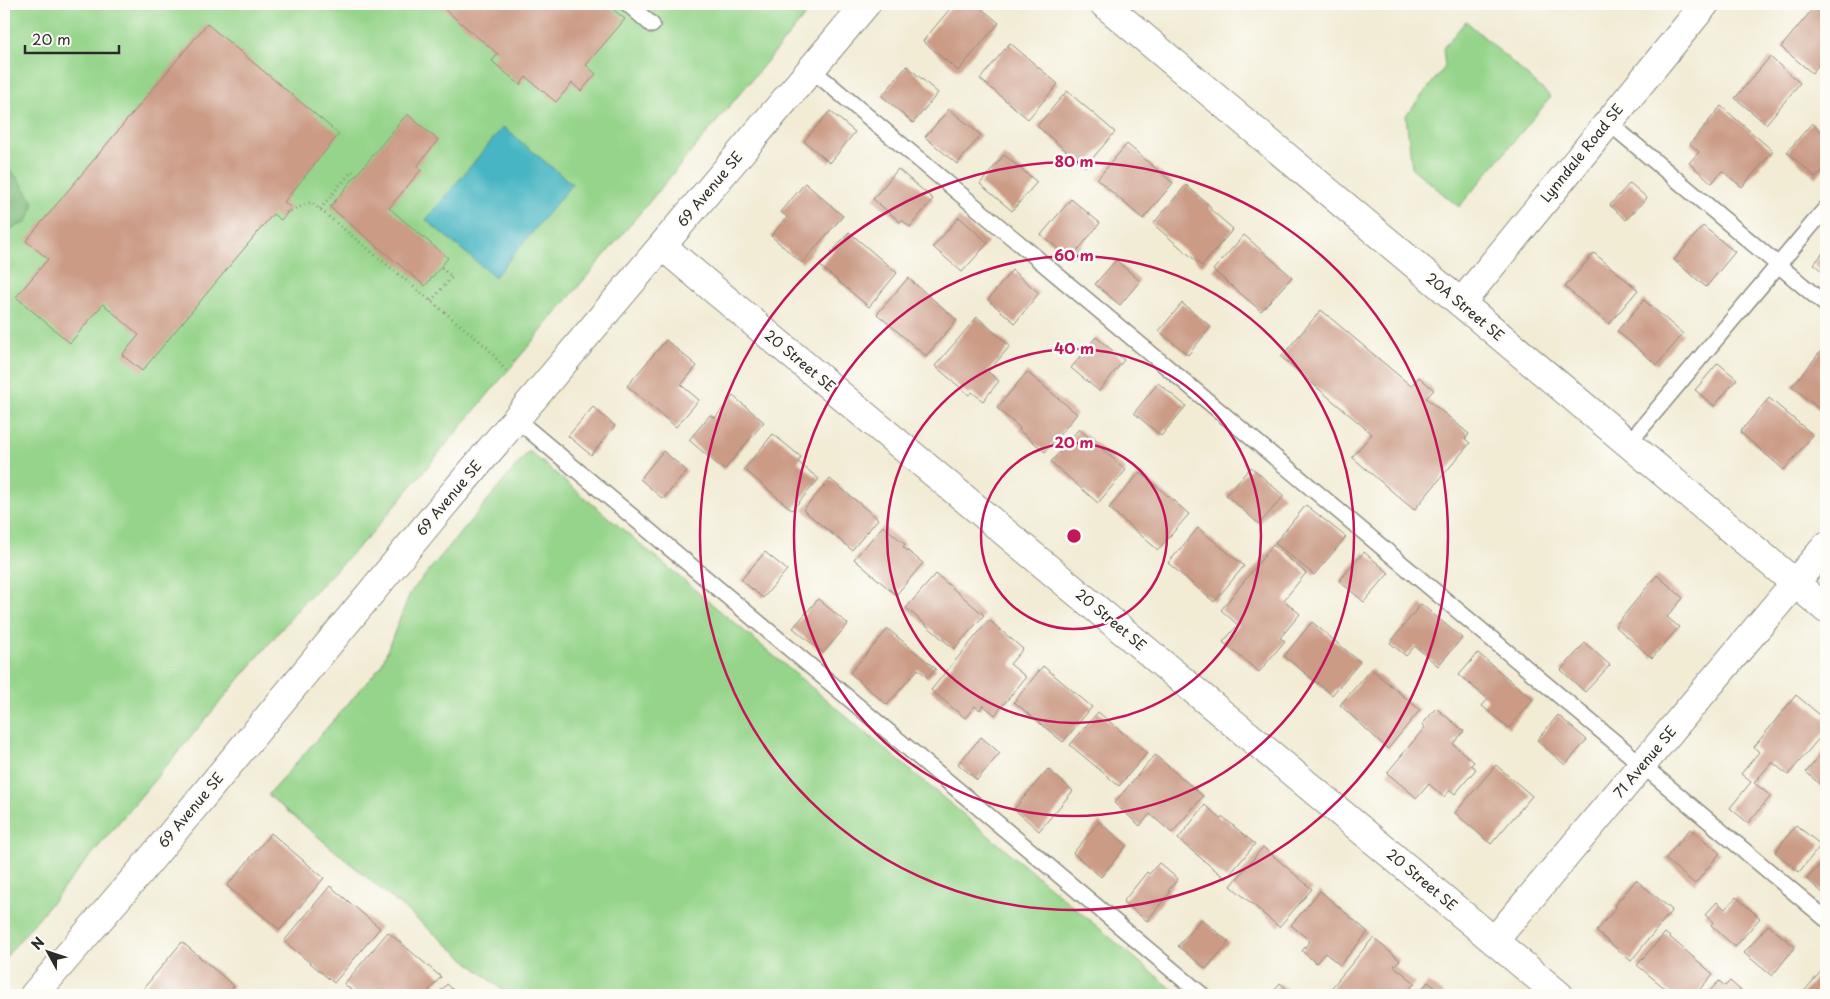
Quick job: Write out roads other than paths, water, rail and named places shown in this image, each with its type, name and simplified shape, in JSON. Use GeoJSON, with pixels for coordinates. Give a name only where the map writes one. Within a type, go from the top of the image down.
{"type":"FeatureCollection","features":[{"type":"Feature","properties":{"kind":"street","name":"69 Avenue SE"},"geometry":{"type":"LineString","coordinates":[[34,995],[141,871],[516,419],[866,4]]}},
{"type":"Feature","properties":{"kind":"street","name":"20A Street SE"},"geometry":{"type":"LineString","coordinates":[[1104,4],[1826,609]]}},
{"type":"Feature","properties":{"kind":"street","name":"Lynndale Road SE"},"geometry":{"type":"LineString","coordinates":[[1461,303],[1706,4]]}},
{"type":"Feature","properties":{"kind":"street","name":"20 Street SE"},"geometry":{"type":"LineString","coordinates":[[662,246],[1560,995]]}},
{"type":"Feature","properties":{"kind":"street","name":"71 Avenue SE"},"geometry":{"type":"LineString","coordinates":[[1494,940],[1643,766],[1826,546]]}},
{"type":"Feature","properties":{"kind":"lane"},"geometry":{"type":"LineString","coordinates":[[628,4],[652,25]]}},
{"type":"Feature","properties":{"kind":"lane"},"geometry":{"type":"LineString","coordinates":[[811,69],[1826,919]]}},
{"type":"Feature","properties":{"kind":"lane"},"geometry":{"type":"LineString","coordinates":[[1608,122],[1826,305]]}},
{"type":"Feature","properties":{"kind":"lane"},"geometry":{"type":"LineString","coordinates":[[1628,444],[1826,208]]}},
{"type":"Feature","properties":{"kind":"lane"},"geometry":{"type":"LineString","coordinates":[[516,419],[1202,995]]}},
{"type":"Feature","properties":{"kind":"water"},"geometry":{"type":"Polygon","coordinates":[[[503,127],[572,184],[495,277],[426,220],[503,127]]]}}]}
